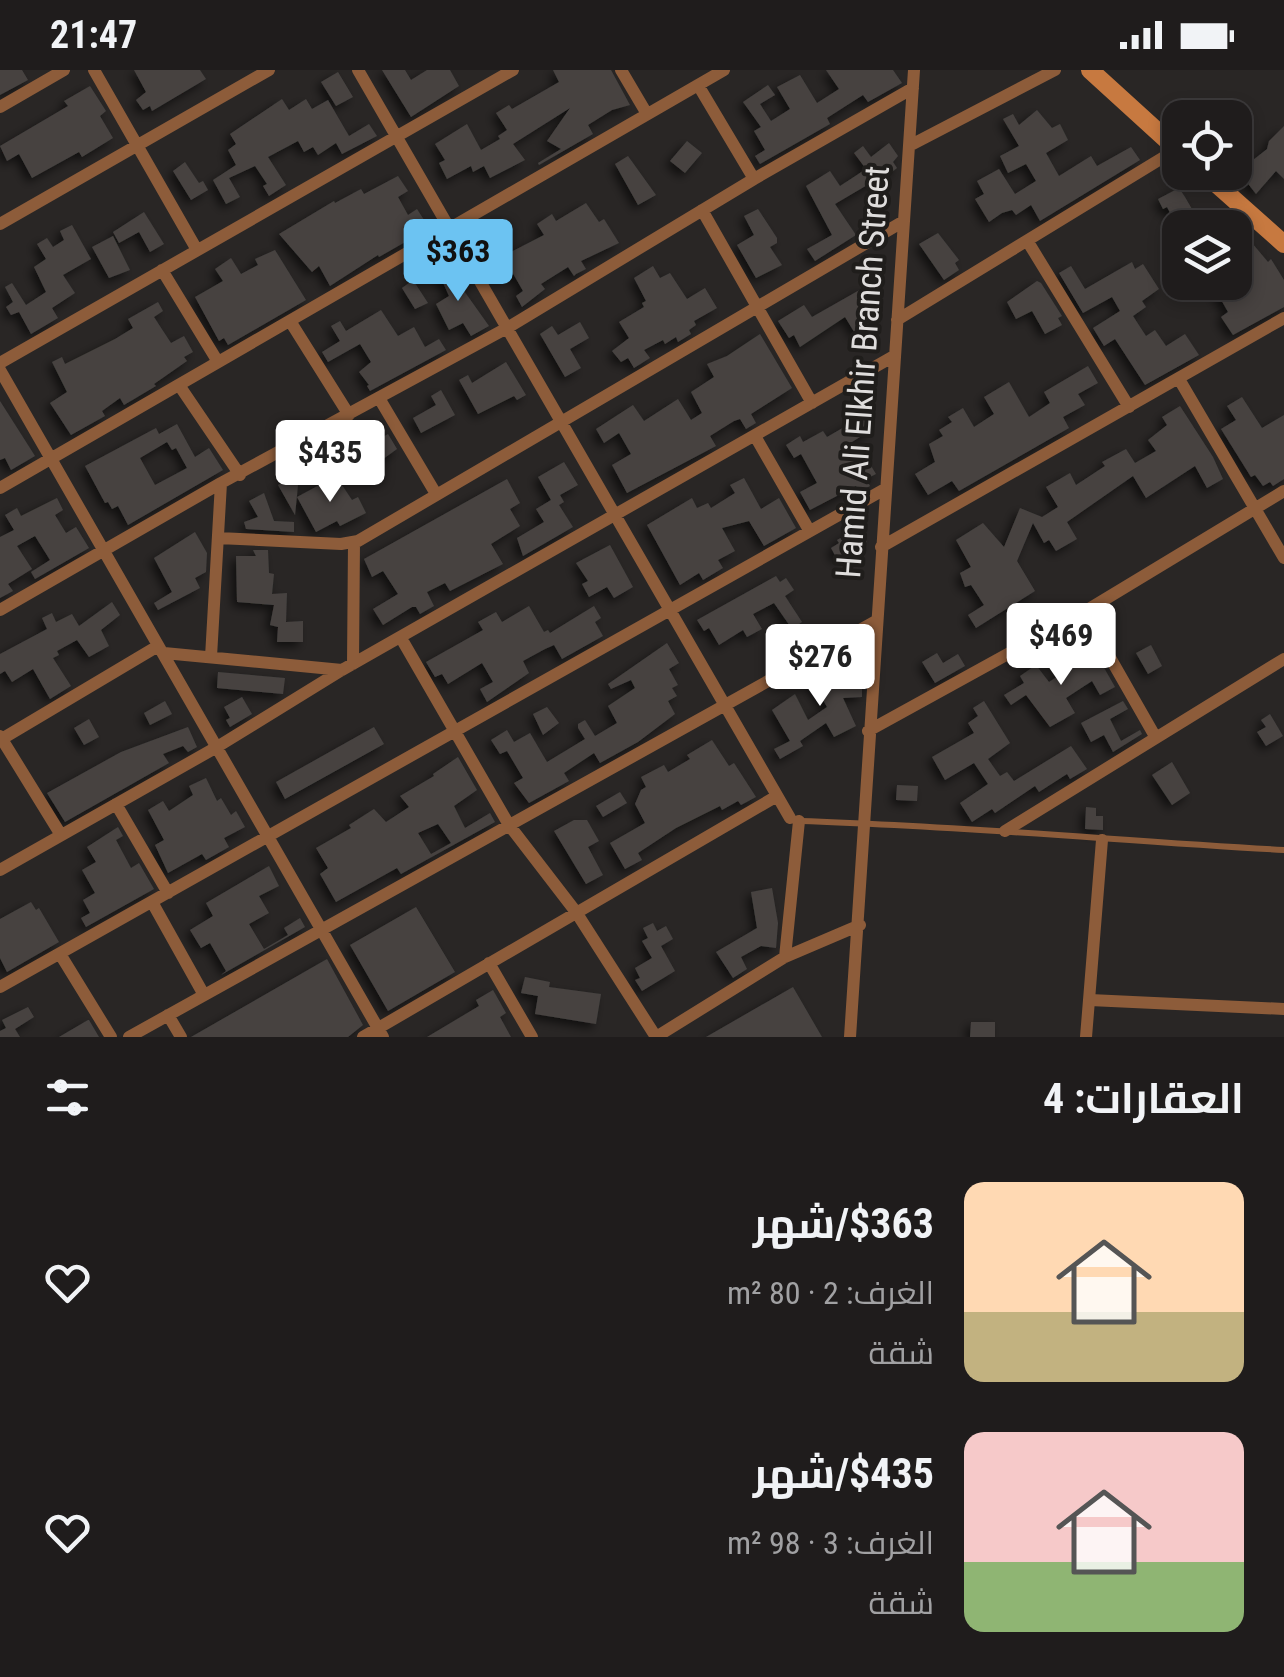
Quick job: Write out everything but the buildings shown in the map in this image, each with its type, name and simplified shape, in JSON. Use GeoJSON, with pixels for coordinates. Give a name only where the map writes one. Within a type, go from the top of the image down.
{"type":"FeatureCollection","features":[{"type":"Feature","properties":{"kind":"main road"},"geometry":{"type":"LineString","coordinates":[[1090,70],[1162,136]]}},
{"type":"Feature","properties":{"kind":"main road"},"geometry":{"type":"LineString","coordinates":[[1223,190],[1284,244]]}},
{"type":"Feature","properties":{"kind":"street"},"geometry":{"type":"LineString","coordinates":[[0,107],[64,70]]}},
{"type":"Feature","properties":{"kind":"street"},"geometry":{"type":"LineString","coordinates":[[94,70],[197,250]]}},
{"type":"Feature","properties":{"kind":"street"},"geometry":{"type":"LineString","coordinates":[[0,224],[269,70]]}},
{"type":"Feature","properties":{"kind":"street"},"geometry":{"type":"LineString","coordinates":[[358,70],[776,796],[794,819],[786,957]]}},
{"type":"Feature","properties":{"kind":"street"},"geometry":{"type":"LineString","coordinates":[[381,1032],[0,366],[513,70]]}},
{"type":"Feature","properties":{"kind":"street"},"geometry":{"type":"LineString","coordinates":[[621,70],[647,114]]}},
{"type":"Feature","properties":{"kind":"street"},"geometry":{"type":"LineString","coordinates":[[0,488],[724,70]]}},
{"type":"Feature","properties":{"kind":"street","name":"Hamid Ali Elkhir Branch Street"},"geometry":{"type":"LineString","coordinates":[[850,1037],[914,70]]}},
{"type":"Feature","properties":{"kind":"street"},"geometry":{"type":"LineString","coordinates":[[909,146],[1055,70]]}},
{"type":"Feature","properties":{"kind":"street"},"geometry":{"type":"LineString","coordinates":[[698,85],[754,179]]}},
{"type":"Feature","properties":{"kind":"street"},"geometry":{"type":"LineString","coordinates":[[0,610],[507,328],[913,88]]}},
{"type":"Feature","properties":{"kind":"street"},"geometry":{"type":"LineString","coordinates":[[897,320],[1162,161]]}},
{"type":"Feature","properties":{"kind":"street"},"geometry":{"type":"LineString","coordinates":[[702,210],[812,404]]}},
{"type":"Feature","properties":{"kind":"street"},"geometry":{"type":"LineString","coordinates":[[218,538],[354,542],[904,221]]}},
{"type":"Feature","properties":{"kind":"street"},"geometry":{"type":"LineString","coordinates":[[1028,242],[1129,407]]}},
{"type":"Feature","properties":{"kind":"street"},"geometry":{"type":"LineString","coordinates":[[162,270],[218,362]]}},
{"type":"Feature","properties":{"kind":"street"},"geometry":{"type":"LineString","coordinates":[[881,547],[1284,318]]}},
{"type":"Feature","properties":{"kind":"street"},"geometry":{"type":"LineString","coordinates":[[290,320],[349,415]]}},
{"type":"Feature","properties":{"kind":"street"},"geometry":{"type":"LineString","coordinates":[[0,870],[347,667],[894,356]]}},
{"type":"Feature","properties":{"kind":"street"},"geometry":{"type":"LineString","coordinates":[[1178,378],[1284,558]]}},
{"type":"Feature","properties":{"kind":"street"},"geometry":{"type":"LineString","coordinates":[[179,385],[240,475]]}},
{"type":"Feature","properties":{"kind":"street"},"geometry":{"type":"LineString","coordinates":[[379,398],[436,494]]}},
{"type":"Feature","properties":{"kind":"street"},"geometry":{"type":"LineString","coordinates":[[755,436],[809,530]]}},
{"type":"Feature","properties":{"kind":"street"},"geometry":{"type":"LineString","coordinates":[[211,657],[221,484]]}},
{"type":"Feature","properties":{"kind":"street"},"geometry":{"type":"LineString","coordinates":[[0,987],[885,489]]}},
{"type":"Feature","properties":{"kind":"street"},"geometry":{"type":"LineString","coordinates":[[868,731],[1084,612],[1284,491]]}},
{"type":"Feature","properties":{"kind":"street"},"geometry":{"type":"LineString","coordinates":[[347,667],[354,542]]}},
{"type":"Feature","properties":{"kind":"street"},"geometry":{"type":"LineString","coordinates":[[1084,612],[1156,738]]}},
{"type":"Feature","properties":{"kind":"street"},"geometry":{"type":"LineString","coordinates":[[129,1037],[876,620]]}},
{"type":"Feature","properties":{"kind":"street"},"geometry":{"type":"LineString","coordinates":[[401,638],[510,826],[576,912],[656,1037],[672,1033],[786,957],[860,926]]}},
{"type":"Feature","properties":{"kind":"street"},"geometry":{"type":"LineString","coordinates":[[62,835],[0,739],[162,650],[347,667]]}},
{"type":"Feature","properties":{"kind":"street"},"geometry":{"type":"LineString","coordinates":[[1005,830],[1284,660]]}},
{"type":"Feature","properties":{"kind":"street"},"geometry":{"type":"LineString","coordinates":[[362,1037],[381,1032],[489,963],[776,796]]}},
{"type":"Feature","properties":{"kind":"street"},"geometry":{"type":"LineString","coordinates":[[116,804],[168,893]]}},
{"type":"Feature","properties":{"kind":"street"},"geometry":{"type":"LineString","coordinates":[[1086,1037],[1102,840]]}},
{"type":"Feature","properties":{"kind":"street"},"geometry":{"type":"LineString","coordinates":[[152,902],[204,995]]}},
{"type":"Feature","properties":{"kind":"street"},"geometry":{"type":"LineString","coordinates":[[60,954],[111,1037]]}},
{"type":"Feature","properties":{"kind":"street"},"geometry":{"type":"LineString","coordinates":[[489,963],[532,1037]]}},
{"type":"Feature","properties":{"kind":"street"},"geometry":{"type":"LineString","coordinates":[[1090,1000],[1284,1010]]}},
{"type":"Feature","properties":{"kind":"street"},"geometry":{"type":"LineString","coordinates":[[168,1015],[181,1037]]}},
{"type":"Feature","properties":{"kind":"lane"},"geometry":{"type":"LineString","coordinates":[[794,819],[1284,850]]}}]}
